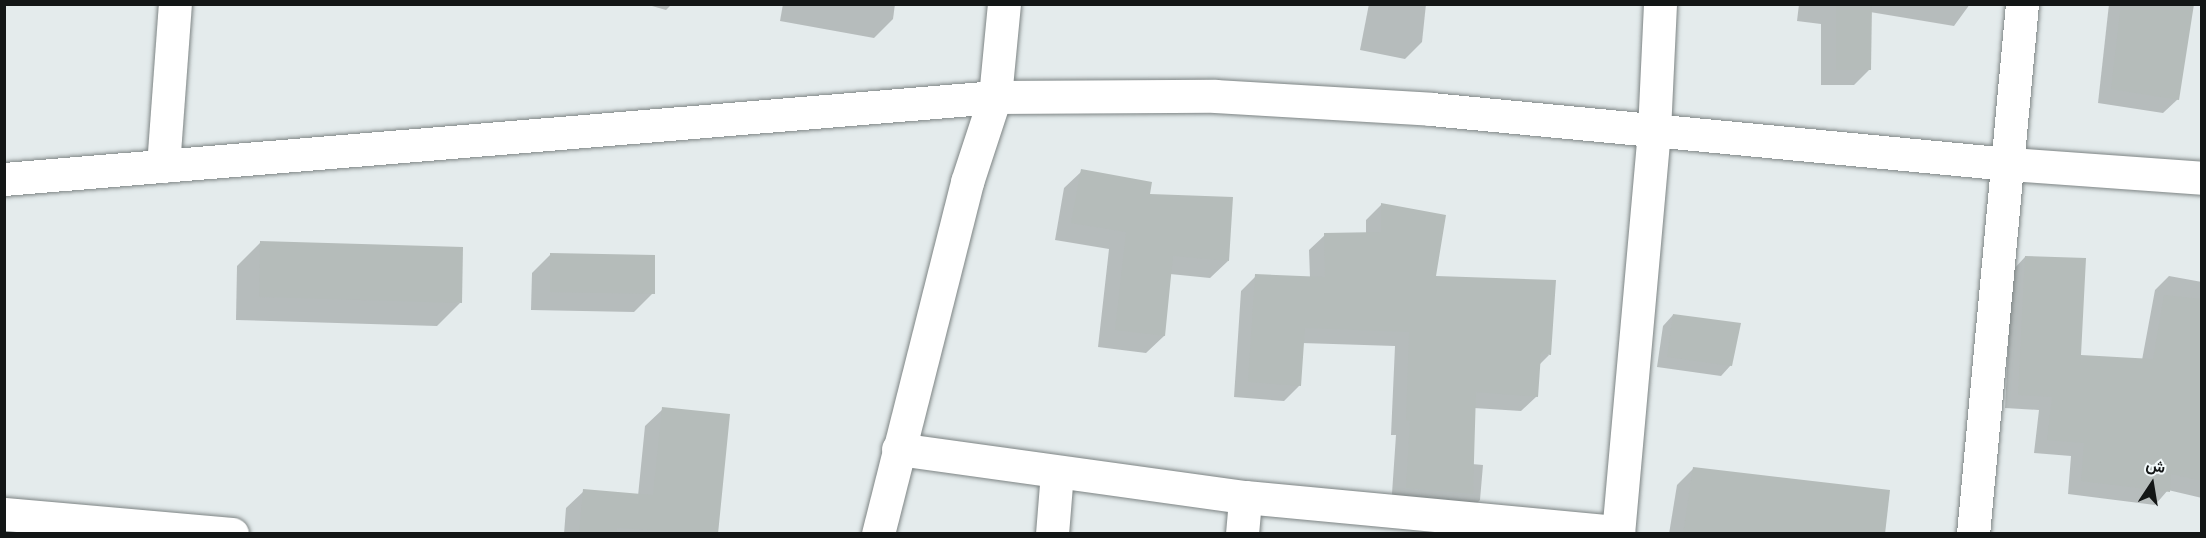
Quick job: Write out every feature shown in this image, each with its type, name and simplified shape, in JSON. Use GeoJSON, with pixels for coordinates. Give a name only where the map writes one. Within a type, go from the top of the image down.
{"type":"FeatureCollection","features":[{"type":"Feature","properties":{"kind":"street"},"geometry":{"type":"LineString","coordinates":[[163,166],[175,4]]}},
{"type":"Feature","properties":{"kind":"street"},"geometry":{"type":"LineString","coordinates":[[878,534],[967,182],[995,97],[1004,4]]}},
{"type":"Feature","properties":{"kind":"street"},"geometry":{"type":"LineString","coordinates":[[898,449],[1245,497],[1618,533],[1654,131],[1660,4]]}},
{"type":"Feature","properties":{"kind":"street"},"geometry":{"type":"LineString","coordinates":[[1973,534],[2022,4]]}},
{"type":"Feature","properties":{"kind":"street"},"geometry":{"type":"LineString","coordinates":[[4,178],[995,97],[1215,96],[1431,109],[2009,164],[2202,178]]}},
{"type":"Feature","properties":{"kind":"street"},"geometry":{"type":"LineString","coordinates":[[1052,534],[1057,472]]}},
{"type":"Feature","properties":{"kind":"street"},"geometry":{"type":"LineString","coordinates":[[1242,534],[1245,497]]}},
{"type":"Feature","properties":{"kind":"street"},"geometry":{"type":"LineString","coordinates":[[4,514],[232,534]]}},
{"type":"Feature","properties":{"kind":"building"},"geometry":{"type":"Polygon","coordinates":[[[1836,4],[1872,4],[1871,70],[1836,70],[1836,4]]]}},
{"type":"Feature","properties":{"kind":"building"},"geometry":{"type":"Polygon","coordinates":[[[2121,4],[2194,4],[2179,100],[2111,89],[2121,4]]]}},
{"type":"Feature","properties":{"kind":"building"},"geometry":{"type":"Polygon","coordinates":[[[1081,169],[1152,182],[1150,194],[1233,197],[1229,261],[1173,256],[1165,336],[1115,330],[1126,232],[1071,223],[1081,169]]]}},
{"type":"Feature","properties":{"kind":"building"},"geometry":{"type":"Polygon","coordinates":[[[1381,203],[1446,215],[1436,276],[1556,280],[1551,355],[1541,354],[1538,397],[1476,392],[1473,494],[1406,488],[1410,421],[1406,420],[1409,332],[1305,328],[1301,386],[1248,382],[1255,274],[1325,277],[1324,233],[1381,232],[1381,203]]]}},
{"type":"Feature","properties":{"kind":"building"},"geometry":{"type":"Polygon","coordinates":[[[260,241],[463,247],[462,303],[259,297],[260,241]]]}},
{"type":"Feature","properties":{"kind":"building"},"geometry":{"type":"Polygon","coordinates":[[[550,253],[655,255],[655,294],[550,292],[550,253]]]}},
{"type":"Feature","properties":{"kind":"building"},"geometry":{"type":"Polygon","coordinates":[[[2025,256],[2086,258],[2081,355],[2153,359],[2164,295],[2202,299],[2202,481],[2171,474],[2170,492],[2081,481],[2084,443],[2047,440],[2052,397],[2018,395],[2025,256]]]}},
{"type":"Feature","properties":{"kind":"building"},"geometry":{"type":"Polygon","coordinates":[[[1673,314],[1741,323],[1732,366],[1667,357],[1673,314]]]}},
{"type":"Feature","properties":{"kind":"building"},"geometry":{"type":"Polygon","coordinates":[[[662,407],[730,414],[718,534],[617,528],[617,534],[579,534],[583,489],[653,495],[662,407]]]}},
{"type":"Feature","properties":{"kind":"building"},"geometry":{"type":"Polygon","coordinates":[[[1693,467],[1890,490],[1885,534],[1683,534],[1693,467]]]}}]}
